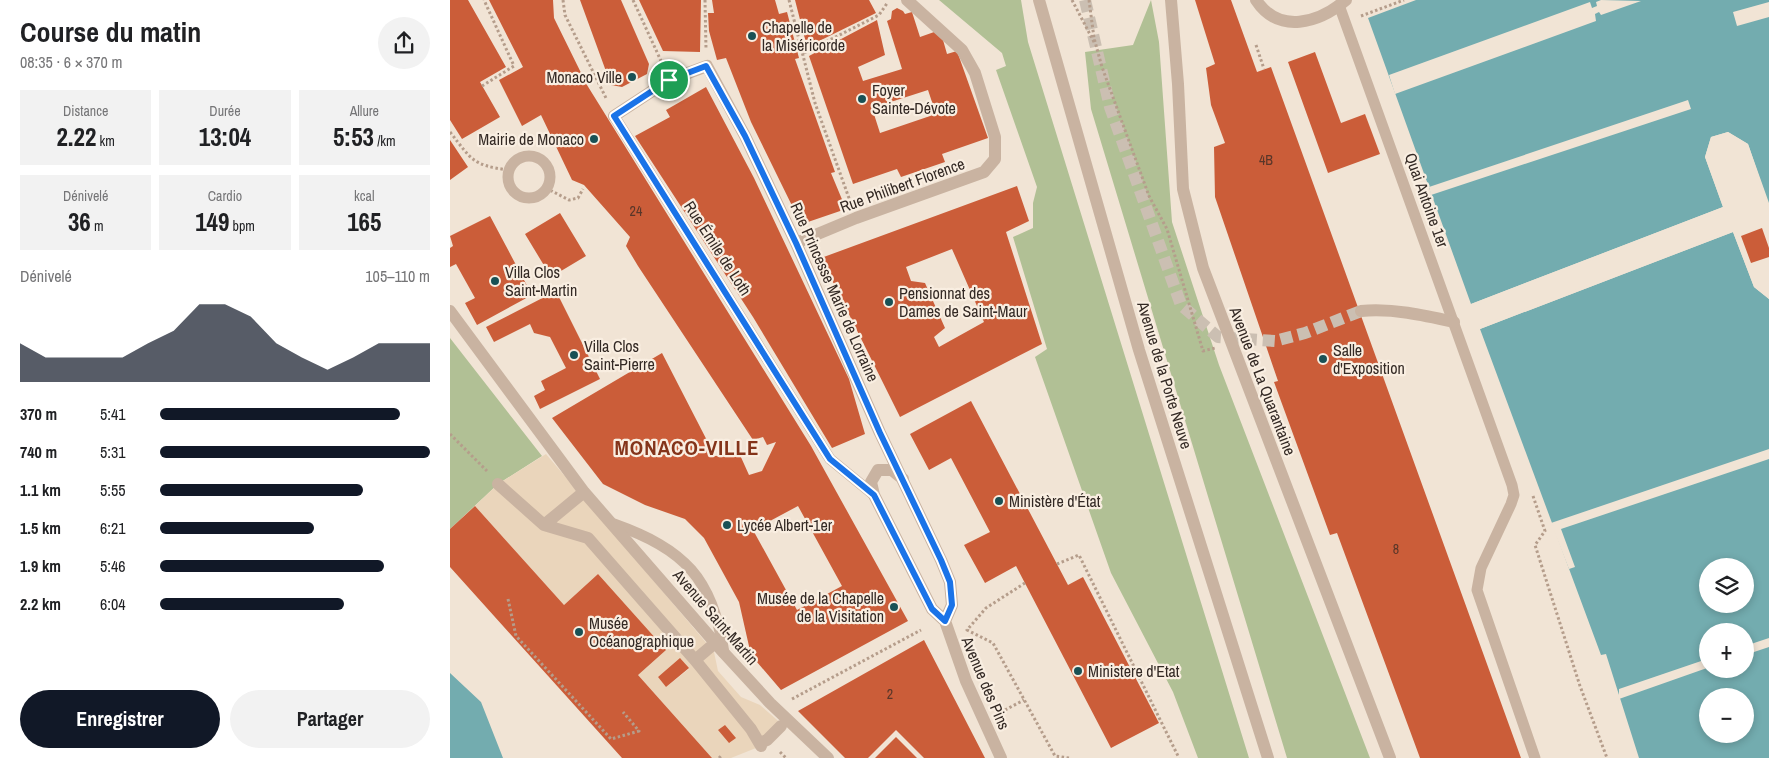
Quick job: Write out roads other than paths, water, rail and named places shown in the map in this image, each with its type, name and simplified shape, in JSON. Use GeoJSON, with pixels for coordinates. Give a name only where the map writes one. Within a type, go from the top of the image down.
{"type":"FeatureCollection","features":[{"type":"Feature","properties":{"kind":"street","name":"Rue Philibert Florence"},"geometry":{"type":"LineString","coordinates":[[796,243],[856,218],[984,172],[995,159],[995,137],[976,73],[962,50],[907,0]]}},
{"type":"Feature","properties":{"kind":"street","name":"Avenue de la Porte Neuve"},"geometry":{"type":"LineString","coordinates":[[1038,0],[1139,350],[1268,758]]}},
{"type":"Feature","properties":{"kind":"street","name":"Avenue de La Quarantaine"},"geometry":{"type":"LineString","coordinates":[[1171,0],[1178,84],[1182,189],[1203,268],[1390,758]]}},
{"type":"Feature","properties":{"kind":"street","name":"Quai Antoine 1er"},"geometry":{"type":"LineString","coordinates":[[1256,0],[1270,16],[1287,23],[1305,21],[1342,3]]}},
{"type":"Feature","properties":{"kind":"street","name":"Rue Princesse Marie de Lorraine"},"geometry":{"type":"LineString","coordinates":[[614,116],[669,80],[706,66],[745,136],[796,243],[950,582],[952,605],[945,621]]}},
{"type":"Feature","properties":{"kind":"street"},"geometry":{"type":"LineString","coordinates":[[1361,311],[1378,310],[1420,314],[1454,322]]}},
{"type":"Feature","properties":{"kind":"street","name":"Avenue Saint-Martin"},"geometry":{"type":"LineString","coordinates":[[450,311],[584,492],[614,524],[724,653],[770,703],[828,758]]}},
{"type":"Feature","properties":{"kind":"street"},"geometry":{"type":"LineString","coordinates":[[903,479],[892,470],[878,470],[871,482],[874,495],[932,609],[945,621]]}},
{"type":"Feature","properties":{"kind":"street"},"geometry":{"type":"LineString","coordinates":[[498,484],[544,525],[588,538],[694,660],[761,745],[781,726]]}},
{"type":"Feature","properties":{"kind":"street"},"geometry":{"type":"LineString","coordinates":[[544,525],[584,492]]}},
{"type":"Feature","properties":{"kind":"street","name":"Avenue des Pins"},"geometry":{"type":"LineString","coordinates":[[945,621],[966,681],[1000,758]]}},
{"type":"Feature","properties":{"kind":"street"},"geometry":{"type":"LineString","coordinates":[[694,660],[715,643]]}},
{"type":"Feature","properties":{"kind":"lane","name":"Quai Antoine 1er"},"geometry":{"type":"LineString","coordinates":[[1342,3],[1508,473],[1514,495],[1512,504],[1481,568],[1477,590],[1535,758]]}},
{"type":"Feature","properties":{"kind":"lane","name":"Rue Émile de Loth"},"geometry":{"type":"LineString","coordinates":[[614,116],[830,459],[874,495]]}},
{"type":"Feature","properties":{"kind":"lane"},"geometry":{"type":"LineString","coordinates":[[523,156],[538,157],[548,167],[549,182],[546,188],[536,197],[523,198],[512,190],[509,184],[508,170],[517,159],[523,156]]}},
{"type":"Feature","properties":{"kind":"lane"},"geometry":{"type":"LineString","coordinates":[[614,524],[648,536],[676,554],[694,572],[709,597],[720,626],[724,653]]}},
{"type":"Feature","properties":{"kind":"water"},"geometry":{"type":"Polygon","coordinates":[[[1416,0],[1769,0],[1769,203],[1748,144],[1728,132],[1711,137],[1705,157],[1723,207],[1471,304],[1368,18],[1416,0]]]}},
{"type":"Feature","properties":{"kind":"water"},"geometry":{"type":"Polygon","coordinates":[[[1733,232],[1754,287],[1769,299],[1769,758],[1639,758],[1606,654],[1601,655],[1480,329],[1733,232]]]}},
{"type":"Feature","properties":{"kind":"water"},"geometry":{"type":"Polygon","coordinates":[[[450,673],[481,702],[503,758],[450,758],[450,673]]]}},
{"type":"Feature","properties":{"kind":"tunnel"},"geometry":{"type":"LineString","coordinates":[[1085,0],[1110,107],[1181,305],[1218,337],[1275,341],[1305,333],[1361,311]]}},
{"type":"Feature","properties":{"kind":"place","name":"Chapelle de la Miséricorde"},"geometry":{"type":"Point","coordinates":[752,36]}},
{"type":"Feature","properties":{"kind":"place","name":"Monaco Ville"},"geometry":{"type":"Point","coordinates":[632,77]}},
{"type":"Feature","properties":{"kind":"place","name":"Foyer Sainte-Dévote"},"geometry":{"type":"Point","coordinates":[862,99]}},
{"type":"Feature","properties":{"kind":"place","name":"Mairie de Monaco"},"geometry":{"type":"Point","coordinates":[594,139]}},
{"type":"Feature","properties":{"kind":"place","name":"Villa Clos Saint-Martin"},"geometry":{"type":"Point","coordinates":[495,281]}},
{"type":"Feature","properties":{"kind":"place","name":"Pensionnat des Dames de Saint-Maur"},"geometry":{"type":"Point","coordinates":[889,302]}},
{"type":"Feature","properties":{"kind":"place","name":"Villa Clos Saint-Pierre"},"geometry":{"type":"Point","coordinates":[574,355]}},
{"type":"Feature","properties":{"kind":"place","name":"Salle d'Exposition"},"geometry":{"type":"Point","coordinates":[1323,359]}},
{"type":"Feature","properties":{"kind":"place","name":"Ministère d'État"},"geometry":{"type":"Point","coordinates":[999,501]}},
{"type":"Feature","properties":{"kind":"place","name":"Lycée Albert-1er"},"geometry":{"type":"Point","coordinates":[727,525]}},
{"type":"Feature","properties":{"kind":"place","name":"Musée de la Chapelle de la Visitation"},"geometry":{"type":"Point","coordinates":[894,607]}},
{"type":"Feature","properties":{"kind":"place","name":"Musée Océanographique"},"geometry":{"type":"Point","coordinates":[579,632]}},
{"type":"Feature","properties":{"kind":"place","name":"Ministere d'Etat"},"geometry":{"type":"Point","coordinates":[1078,671]}},
{"type":"Feature","properties":{"kind":"district","name":"MONACO-VILLE"},"geometry":{"type":"Point","coordinates":[687,447]}}]}
